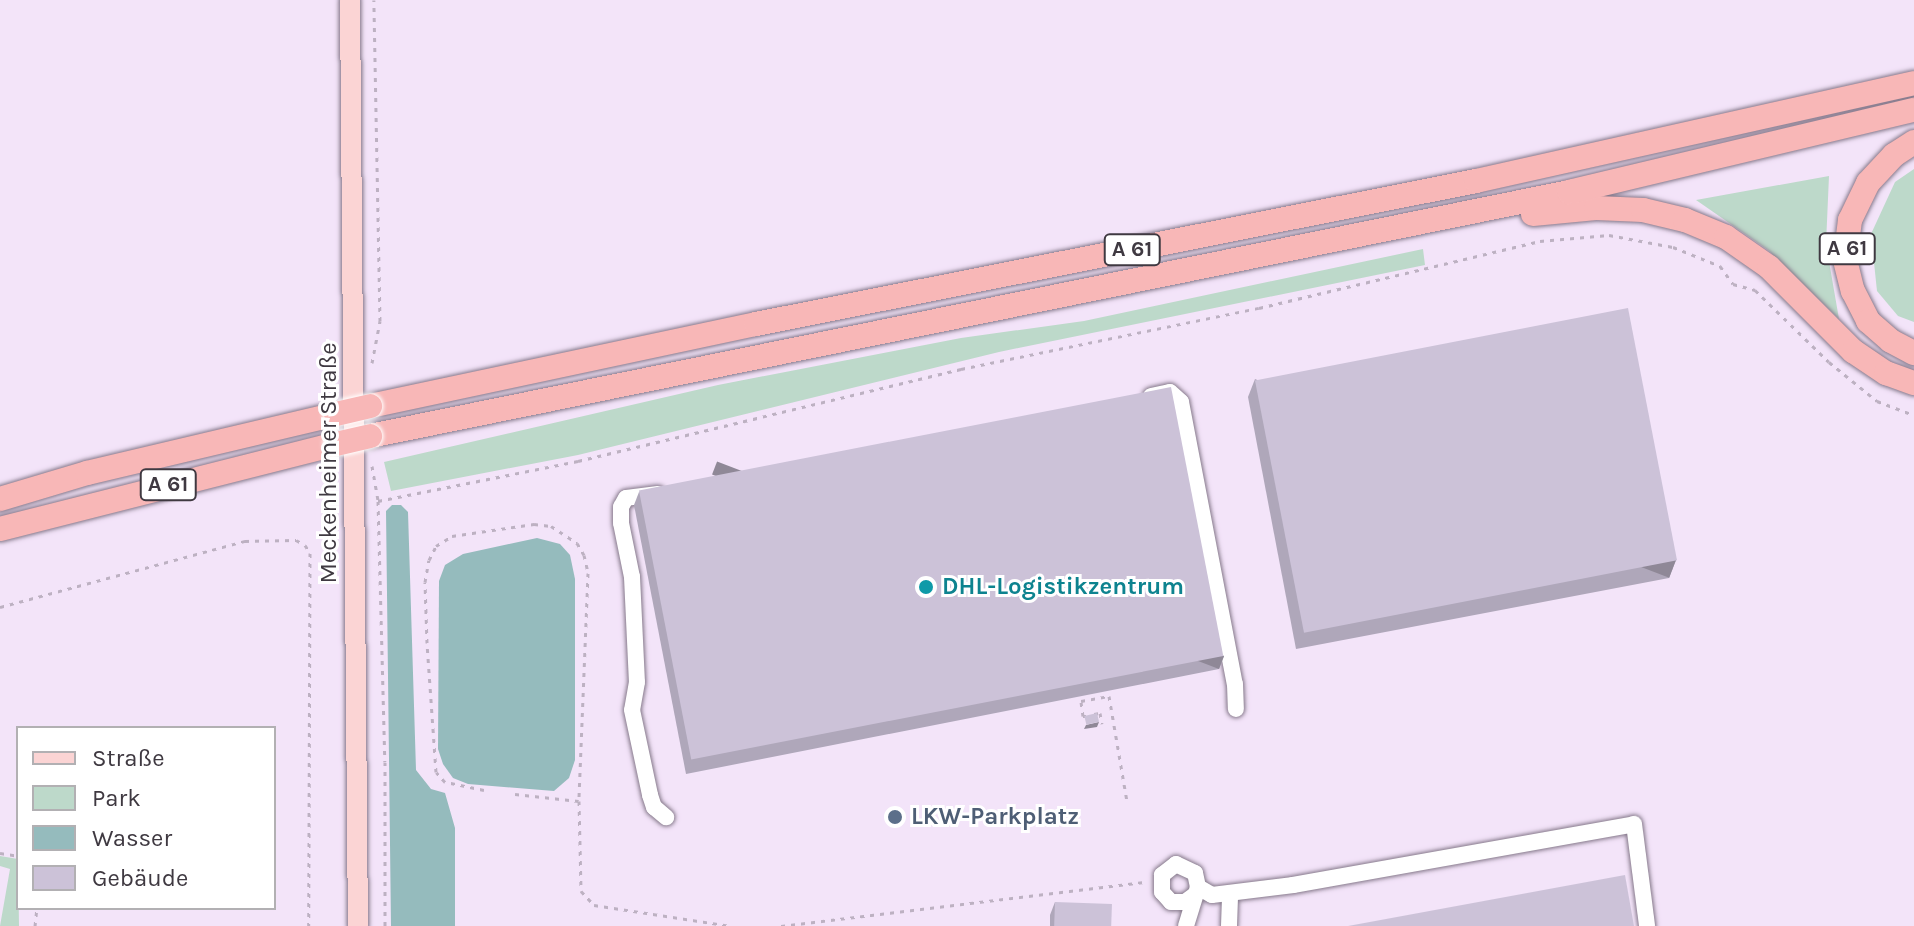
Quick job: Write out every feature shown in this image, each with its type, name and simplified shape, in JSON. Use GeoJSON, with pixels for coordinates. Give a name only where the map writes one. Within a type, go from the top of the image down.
{"type":"FeatureCollection","features":[{"type":"Feature","properties":{"kind":"highway","name":"A 61"},"geometry":{"type":"LineString","coordinates":[[0,499],[87,473],[370,406],[756,324],[1476,181],[1914,83]]}},
{"type":"Feature","properties":{"kind":"highway","name":"A 61"},"geometry":{"type":"LineString","coordinates":[[0,529],[370,436],[744,357],[1569,192],[1914,110]]}},
{"type":"Feature","properties":{"kind":"highway","name":"A 61"},"geometry":{"type":"LineString","coordinates":[[1914,142],[1894,155],[1868,183],[1850,220],[1845,260],[1853,291],[1868,321],[1891,341],[1914,353]]}},
{"type":"Feature","properties":{"kind":"highway","name":"A 61"},"geometry":{"type":"LineString","coordinates":[[1098,288],[1163,287],[1552,210],[1643,210],[1685,220],[1726,237],[1769,267],[1853,351],[1886,373],[1914,383]]}},
{"type":"Feature","properties":{"kind":"main road","name":"Meckenheimer Straße"},"geometry":{"type":"LineString","coordinates":[[350,0],[358,926]]}},
{"type":"Feature","properties":{"kind":"street"},"geometry":{"type":"LineString","coordinates":[[1140,398],[1170,392],[1181,402],[1235,684],[1236,709]]}},
{"type":"Feature","properties":{"kind":"street"},"geometry":{"type":"LineString","coordinates":[[666,817],[654,807],[650,795],[632,710],[637,682],[632,577],[621,507],[626,498],[634,495],[680,490]]}},
{"type":"Feature","properties":{"kind":"street"},"geometry":{"type":"LineString","coordinates":[[1197,890],[1212,895],[1293,885],[1634,824],[1647,926]]}},
{"type":"Feature","properties":{"kind":"street"},"geometry":{"type":"LineString","coordinates":[[1176,926],[1160,886],[1161,878],[1171,866],[1184,865],[1195,873],[1197,890],[1186,926]]}},
{"type":"Feature","properties":{"kind":"street"},"geometry":{"type":"LineString","coordinates":[[1166,898],[1185,902],[1197,890]]}},
{"type":"Feature","properties":{"kind":"street"},"geometry":{"type":"LineString","coordinates":[[1229,926],[1230,893]]}},
{"type":"Feature","properties":{"kind":"path"},"geometry":{"type":"LineString","coordinates":[[371,366],[380,321],[374,0]]}},
{"type":"Feature","properties":{"kind":"path"},"geometry":{"type":"LineString","coordinates":[[378,501],[578,461],[961,369],[1259,308],[1540,241],[1609,235],[1673,247],[1720,266],[1733,284],[1755,290],[1829,362],[1877,401],[1914,415]]}},
{"type":"Feature","properties":{"kind":"path"},"geometry":{"type":"LineString","coordinates":[[372,464],[378,501],[385,762],[385,926]]}},
{"type":"Feature","properties":{"kind":"path"},"geometry":{"type":"LineString","coordinates":[[484,790],[445,782],[436,772],[427,643],[425,582],[429,560],[436,546],[452,536],[534,524],[551,526],[566,533],[584,555],[588,573],[579,801],[581,891],[594,905],[732,926]]}},
{"type":"Feature","properties":{"kind":"path"},"geometry":{"type":"LineString","coordinates":[[0,607],[245,541],[296,540],[305,545],[310,553],[309,926]]}},
{"type":"Feature","properties":{"kind":"path"},"geometry":{"type":"LineString","coordinates":[[1102,724],[1100,713],[1083,716],[1081,701],[1109,696],[1127,801]]}},
{"type":"Feature","properties":{"kind":"path"},"geometry":{"type":"LineString","coordinates":[[515,794],[579,801]]}},
{"type":"Feature","properties":{"kind":"path"},"geometry":{"type":"LineString","coordinates":[[781,926],[1161,878]]}},
{"type":"Feature","properties":{"kind":"green space"},"geometry":{"type":"Polygon","coordinates":[[[1914,169],[1914,322],[1898,316],[1877,291],[1871,234],[1895,182],[1914,169]]]}},
{"type":"Feature","properties":{"kind":"green space"},"geometry":{"type":"Polygon","coordinates":[[[1829,176],[1826,244],[1839,319],[1768,250],[1696,200],[1829,176]]]}},
{"type":"Feature","properties":{"kind":"green space"},"geometry":{"type":"Polygon","coordinates":[[[1423,249],[1425,265],[999,352],[578,455],[391,491],[384,462],[718,385],[961,338],[1084,321],[1423,249]]]}},
{"type":"Feature","properties":{"kind":"green space"},"geometry":{"type":"Polygon","coordinates":[[[0,856],[16,859],[19,926],[0,926],[10,869],[0,866],[0,856]]]}},
{"type":"Feature","properties":{"kind":"water"},"geometry":{"type":"Polygon","coordinates":[[[392,505],[401,505],[408,512],[416,770],[431,789],[445,793],[455,828],[455,926],[391,926],[386,511],[392,505]]]}},
{"type":"Feature","properties":{"kind":"water"},"geometry":{"type":"Polygon","coordinates":[[[537,538],[560,544],[570,555],[575,579],[575,760],[569,778],[554,791],[468,784],[453,778],[443,764],[438,749],[439,581],[445,565],[463,554],[537,538]]]}},
{"type":"Feature","properties":{"kind":"building"},"geometry":{"type":"Polygon","coordinates":[[[1628,308],[1677,560],[1304,633],[1255,381],[1628,308]]]}},
{"type":"Feature","properties":{"kind":"building","name":"DHL-Logistikzentrum"},"geometry":{"type":"Polygon","coordinates":[[[1171,387],[1223,656],[691,759],[639,490],[1171,387]]]}},
{"type":"Feature","properties":{"kind":"building"},"geometry":{"type":"Polygon","coordinates":[[[1097,713],[1099,722],[1086,725],[1084,716],[1097,713]]]}},
{"type":"Feature","properties":{"kind":"building"},"geometry":{"type":"Polygon","coordinates":[[[1625,875],[1634,926],[1348,926],[1625,875]]]}},
{"type":"Feature","properties":{"kind":"building"},"geometry":{"type":"Polygon","coordinates":[[[1055,902],[1112,904],[1111,926],[1054,926],[1055,902]]]}},
{"type":"Feature","properties":{"kind":"place","name":"DHL-Logistikzentrum"},"geometry":{"type":"Point","coordinates":[926,587]}},
{"type":"Feature","properties":{"kind":"place","name":"LKW-Parkplatz"},"geometry":{"type":"Point","coordinates":[895,817]}}]}
